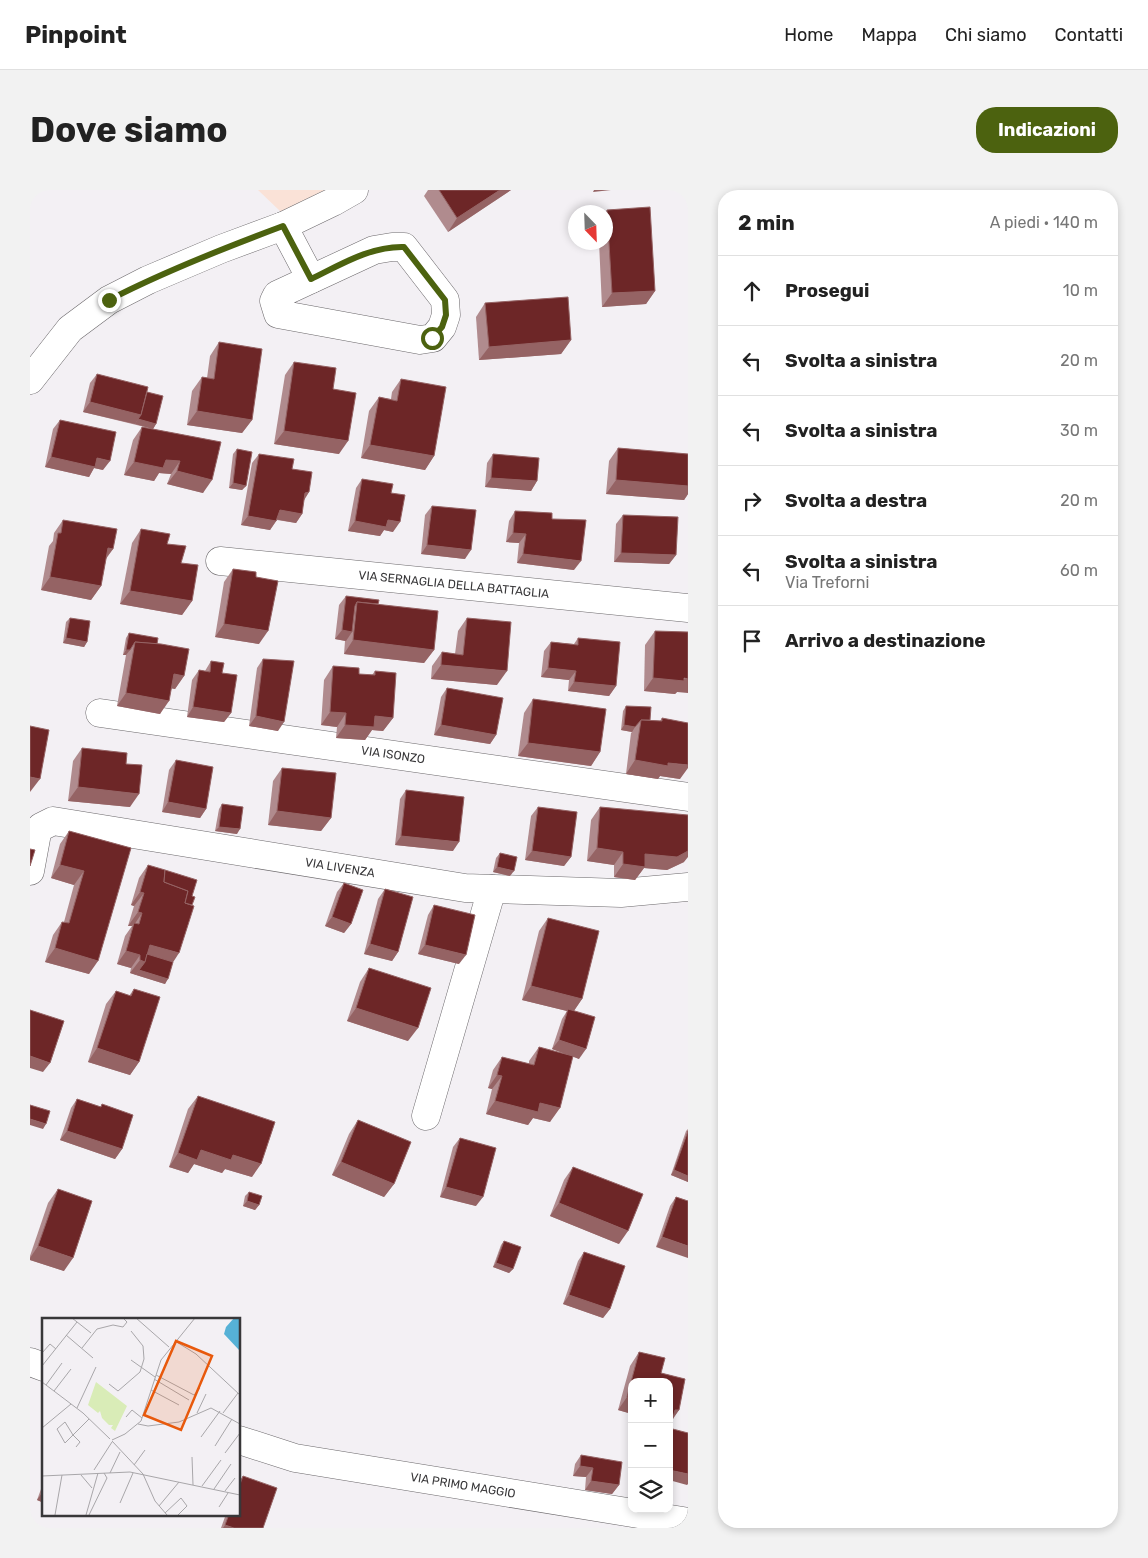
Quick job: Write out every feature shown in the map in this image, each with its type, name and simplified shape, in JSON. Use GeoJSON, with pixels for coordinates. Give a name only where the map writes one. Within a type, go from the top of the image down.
{"type":"FeatureCollection","features":[{"type":"Feature","properties":{"kind":"street"},"geometry":{"type":"LineString","coordinates":[[30,380],[70,328],[109,300],[148,280],[221,249],[283,226],[354,190]]}},
{"type":"Feature","properties":{"kind":"street"},"geometry":{"type":"LineString","coordinates":[[283,226],[311,279]]}},
{"type":"Feature","properties":{"kind":"street"},"geometry":{"type":"LineString","coordinates":[[404,247],[445,300],[446,315],[442,327],[432,338],[420,340],[278,314],[274,301],[277,295],[311,279],[374,250],[404,247]]}},
{"type":"Feature","properties":{"kind":"street","name":"VIA SERNAGLIA DELLA BATTAGLIA"},"geometry":{"type":"LineString","coordinates":[[220,561],[688,608]]}},
{"type":"Feature","properties":{"kind":"street","name":"VIA ISONZO"},"geometry":{"type":"LineString","coordinates":[[100,713],[688,797]]}},
{"type":"Feature","properties":{"kind":"street","name":"VIA LIVENZA"},"geometry":{"type":"LineString","coordinates":[[30,871],[37,833],[41,827],[53,821],[465,888],[621,893],[688,887]]}},
{"type":"Feature","properties":{"kind":"street"},"geometry":{"type":"LineString","coordinates":[[426,1116],[492,889]]}},
{"type":"Feature","properties":{"kind":"street"},"geometry":{"type":"LineString","coordinates":[[30,1362],[42,1367]]}},
{"type":"Feature","properties":{"kind":"street","name":"VIA PRIMO MAGGIO"},"geometry":{"type":"LineString","coordinates":[[240,1440],[295,1458],[688,1522]]}},
{"type":"Feature","properties":{"kind":"shaded area"},"geometry":{"type":"Polygon","coordinates":[[[258,190],[325,190],[281,212],[258,190]]]}},
{"type":"Feature","properties":{"kind":"building"},"geometry":{"type":"Polygon","coordinates":[[[439,190],[500,190],[457,218],[439,190]]]}},
{"type":"Feature","properties":{"kind":"building"},"geometry":{"type":"Polygon","coordinates":[[[650,207],[655,291],[612,293],[609,250],[613,250],[613,210],[650,207]]]}},
{"type":"Feature","properties":{"kind":"building"},"geometry":{"type":"Polygon","coordinates":[[[568,297],[571,340],[489,347],[485,303],[568,297]]]}},
{"type":"Feature","properties":{"kind":"building"},"geometry":{"type":"Polygon","coordinates":[[[219,342],[262,349],[252,420],[197,411],[202,377],[214,379],[219,342]]]}},
{"type":"Feature","properties":{"kind":"building"},"geometry":{"type":"Polygon","coordinates":[[[294,362],[336,368],[333,389],[356,393],[348,441],[284,431],[294,362]]]}},
{"type":"Feature","properties":{"kind":"building"},"geometry":{"type":"Polygon","coordinates":[[[97,374],[148,387],[141,415],[90,402],[97,374]]]}},
{"type":"Feature","properties":{"kind":"building"},"geometry":{"type":"Polygon","coordinates":[[[401,379],[446,387],[434,456],[370,445],[379,397],[397,401],[401,379]]]}},
{"type":"Feature","properties":{"kind":"building"},"geometry":{"type":"Polygon","coordinates":[[[147,392],[163,396],[156,424],[138,419],[141,415],[147,392]]]}},
{"type":"Feature","properties":{"kind":"building"},"geometry":{"type":"Polygon","coordinates":[[[60,420],[116,432],[110,461],[97,458],[95,467],[51,457],[60,420]]]}},
{"type":"Feature","properties":{"kind":"building"},"geometry":{"type":"Polygon","coordinates":[[[142,427],[221,442],[212,480],[177,471],[180,461],[166,460],[163,468],[134,462],[142,427]]]}},
{"type":"Feature","properties":{"kind":"building"},"geometry":{"type":"Polygon","coordinates":[[[618,448],[688,454],[688,486],[616,480],[618,448]]]}},
{"type":"Feature","properties":{"kind":"building"},"geometry":{"type":"Polygon","coordinates":[[[237,449],[252,452],[246,486],[233,483],[237,449]]]}},
{"type":"Feature","properties":{"kind":"building"},"geometry":{"type":"Polygon","coordinates":[[[259,454],[294,459],[292,469],[312,472],[309,492],[305,493],[302,514],[280,510],[276,521],[248,516],[259,454]]]}},
{"type":"Feature","properties":{"kind":"building"},"geometry":{"type":"Polygon","coordinates":[[[493,454],[539,458],[537,481],[491,478],[493,454]]]}},
{"type":"Feature","properties":{"kind":"building"},"geometry":{"type":"Polygon","coordinates":[[[362,479],[393,484],[391,493],[405,495],[400,522],[388,520],[386,527],[355,521],[362,479]]]}},
{"type":"Feature","properties":{"kind":"building"},"geometry":{"type":"Polygon","coordinates":[[[432,506],[476,510],[471,550],[427,545],[432,506]]]}},
{"type":"Feature","properties":{"kind":"building"},"geometry":{"type":"Polygon","coordinates":[[[515,511],[552,513],[552,519],[586,520],[581,561],[523,554],[526,534],[513,533],[515,511]]]}},
{"type":"Feature","properties":{"kind":"building"},"geometry":{"type":"Polygon","coordinates":[[[623,515],[678,517],[676,555],[621,553],[623,515]]]}},
{"type":"Feature","properties":{"kind":"building"},"geometry":{"type":"Polygon","coordinates":[[[63,520],[117,529],[113,549],[108,548],[101,586],[50,577],[58,533],[61,533],[63,520]]]}},
{"type":"Feature","properties":{"kind":"building"},"geometry":{"type":"Polygon","coordinates":[[[141,529],[170,534],[167,544],[186,546],[181,563],[198,565],[192,601],[130,591],[141,529]]]}},
{"type":"Feature","properties":{"kind":"building"},"geometry":{"type":"Polygon","coordinates":[[[233,569],[256,572],[256,577],[278,581],[268,631],[224,624],[233,569]]]}},
{"type":"Feature","properties":{"kind":"building"},"geometry":{"type":"Polygon","coordinates":[[[346,596],[379,600],[378,604],[357,602],[352,632],[342,630],[346,596]]]}},
{"type":"Feature","properties":{"kind":"building"},"geometry":{"type":"Polygon","coordinates":[[[357,602],[438,611],[434,650],[353,640],[357,602]]]}},
{"type":"Feature","properties":{"kind":"building"},"geometry":{"type":"Polygon","coordinates":[[[70,618],[90,621],[87,642],[66,638],[70,618]]]}},
{"type":"Feature","properties":{"kind":"building"},"geometry":{"type":"Polygon","coordinates":[[[467,618],[511,622],[507,671],[441,665],[442,652],[463,655],[467,618]]]}},
{"type":"Feature","properties":{"kind":"building"},"geometry":{"type":"Polygon","coordinates":[[[655,631],[688,632],[688,679],[684,678],[684,681],[653,678],[655,631]]]}},
{"type":"Feature","properties":{"kind":"building"},"geometry":{"type":"Polygon","coordinates":[[[129,633],[158,638],[157,644],[135,642],[130,650],[126,650],[129,633]]]}},
{"type":"Feature","properties":{"kind":"building"},"geometry":{"type":"Polygon","coordinates":[[[578,638],[620,642],[616,686],[574,682],[576,671],[548,668],[551,642],[578,645],[578,638]]]}},
{"type":"Feature","properties":{"kind":"building"},"geometry":{"type":"Polygon","coordinates":[[[135,642],[189,649],[184,676],[174,674],[169,701],[126,693],[135,642]]]}},
{"type":"Feature","properties":{"kind":"building"},"geometry":{"type":"Polygon","coordinates":[[[263,659],[294,661],[284,722],[256,716],[263,659]]]}},
{"type":"Feature","properties":{"kind":"building"},"geometry":{"type":"Polygon","coordinates":[[[211,661],[224,663],[222,673],[237,675],[231,713],[193,707],[199,670],[210,672],[211,661]]]}},
{"type":"Feature","properties":{"kind":"building"},"geometry":{"type":"Polygon","coordinates":[[[333,666],[359,668],[359,674],[375,675],[375,671],[396,673],[393,718],[375,716],[374,727],[345,725],[346,713],[330,712],[333,666]]]}},
{"type":"Feature","properties":{"kind":"building"},"geometry":{"type":"Polygon","coordinates":[[[447,688],[503,698],[496,735],[441,725],[447,688]]]}},
{"type":"Feature","properties":{"kind":"building"},"geometry":{"type":"Polygon","coordinates":[[[533,699],[606,709],[600,752],[528,743],[533,699]]]}},
{"type":"Feature","properties":{"kind":"building"},"geometry":{"type":"Polygon","coordinates":[[[626,706],[651,707],[650,720],[641,720],[635,727],[624,725],[626,706]]]}},
{"type":"Feature","properties":{"kind":"building"},"geometry":{"type":"Polygon","coordinates":[[[662,718],[688,723],[688,765],[668,763],[668,766],[635,760],[641,720],[662,721],[662,718]]]}},
{"type":"Feature","properties":{"kind":"building"},"geometry":{"type":"Polygon","coordinates":[[[30,726],[49,730],[40,779],[30,777],[30,726]]]}},
{"type":"Feature","properties":{"kind":"building"},"geometry":{"type":"Polygon","coordinates":[[[82,748],[127,753],[126,764],[142,765],[139,794],[78,787],[82,748]]]}},
{"type":"Feature","properties":{"kind":"building"},"geometry":{"type":"Polygon","coordinates":[[[176,760],[213,767],[206,809],[168,802],[176,760]]]}},
{"type":"Feature","properties":{"kind":"building"},"geometry":{"type":"Polygon","coordinates":[[[282,768],[336,773],[331,818],[277,811],[282,768]]]}},
{"type":"Feature","properties":{"kind":"building"},"geometry":{"type":"Polygon","coordinates":[[[406,790],[464,797],[459,842],[401,836],[406,790]]]}},
{"type":"Feature","properties":{"kind":"building"},"geometry":{"type":"Polygon","coordinates":[[[222,804],[243,807],[240,829],[219,827],[222,804]]]}},
{"type":"Feature","properties":{"kind":"building"},"geometry":{"type":"Polygon","coordinates":[[[538,807],[577,812],[571,857],[532,851],[538,807]]]}},
{"type":"Feature","properties":{"kind":"building"},"geometry":{"type":"Polygon","coordinates":[[[600,807],[688,815],[688,851],[677,857],[645,854],[645,867],[623,864],[623,852],[597,848],[600,807]]]}},
{"type":"Feature","properties":{"kind":"building"},"geometry":{"type":"Polygon","coordinates":[[[69,831],[131,848],[98,961],[55,948],[62,922],[69,923],[84,871],[60,865],[69,831]]]}},
{"type":"Feature","properties":{"kind":"building"},"geometry":{"type":"Polygon","coordinates":[[[30,849],[35,850],[30,866],[30,849]]]}},
{"type":"Feature","properties":{"kind":"building"},"geometry":{"type":"Polygon","coordinates":[[[500,853],[517,857],[514,871],[497,867],[500,853]]]}},
{"type":"Feature","properties":{"kind":"building"},"geometry":{"type":"Polygon","coordinates":[[[148,865],[165,870],[164,882],[188,891],[185,903],[194,906],[179,953],[150,945],[145,962],[140,960],[140,955],[126,951],[134,923],[139,924],[142,913],[138,912],[144,893],[140,892],[148,865]]]}},
{"type":"Feature","properties":{"kind":"building"},"geometry":{"type":"Polygon","coordinates":[[[165,870],[197,880],[192,896],[195,897],[192,905],[185,903],[188,891],[164,882],[165,870]]]}},
{"type":"Feature","properties":{"kind":"building"},"geometry":{"type":"Polygon","coordinates":[[[344,883],[363,890],[351,924],[332,917],[344,883]]]}},
{"type":"Feature","properties":{"kind":"building"},"geometry":{"type":"Polygon","coordinates":[[[385,889],[413,897],[398,952],[370,944],[385,889]]]}},
{"type":"Feature","properties":{"kind":"building"},"geometry":{"type":"Polygon","coordinates":[[[434,905],[475,915],[466,955],[425,945],[434,905]]]}},
{"type":"Feature","properties":{"kind":"building"},"geometry":{"type":"Polygon","coordinates":[[[548,918],[599,931],[582,999],[531,986],[548,918]]]}},
{"type":"Feature","properties":{"kind":"building"},"geometry":{"type":"Polygon","coordinates":[[[147,954],[173,962],[168,979],[139,970],[145,962],[147,954]]]}},
{"type":"Feature","properties":{"kind":"building"},"geometry":{"type":"Polygon","coordinates":[[[369,968],[431,988],[418,1028],[356,1008],[369,968]]]}},
{"type":"Feature","properties":{"kind":"building"},"geometry":{"type":"Polygon","coordinates":[[[134,989],[160,997],[139,1062],[97,1048],[116,991],[131,996],[134,989]]]}},
{"type":"Feature","properties":{"kind":"building"},"geometry":{"type":"Polygon","coordinates":[[[568,1009],[595,1017],[586,1049],[559,1040],[568,1009]]]}},
{"type":"Feature","properties":{"kind":"building"},"geometry":{"type":"Polygon","coordinates":[[[30,1010],[64,1021],[50,1063],[30,1056],[30,1010]]]}},
{"type":"Feature","properties":{"kind":"building"},"geometry":{"type":"Polygon","coordinates":[[[539,1047],[573,1056],[560,1108],[540,1103],[538,1112],[495,1101],[502,1076],[497,1075],[502,1057],[534,1065],[539,1047]]]}},
{"type":"Feature","properties":{"kind":"building"},"geometry":{"type":"Polygon","coordinates":[[[198,1096],[275,1122],[261,1164],[233,1155],[231,1160],[201,1150],[197,1160],[178,1153],[198,1096]]]}},
{"type":"Feature","properties":{"kind":"building"},"geometry":{"type":"Polygon","coordinates":[[[77,1099],[101,1107],[102,1104],[133,1115],[122,1149],[67,1131],[77,1099]]]}},
{"type":"Feature","properties":{"kind":"building"},"geometry":{"type":"Polygon","coordinates":[[[30,1105],[50,1111],[46,1124],[30,1119],[30,1105]]]}},
{"type":"Feature","properties":{"kind":"building"},"geometry":{"type":"Polygon","coordinates":[[[358,1120],[411,1142],[394,1184],[341,1162],[358,1120]]]}},
{"type":"Feature","properties":{"kind":"building"},"geometry":{"type":"Polygon","coordinates":[[[688,1131],[688,1176],[674,1170],[688,1131]]]}},
{"type":"Feature","properties":{"kind":"building"},"geometry":{"type":"Polygon","coordinates":[[[460,1138],[496,1148],[483,1197],[446,1187],[460,1138]]]}},
{"type":"Feature","properties":{"kind":"building"},"geometry":{"type":"Polygon","coordinates":[[[573,1167],[643,1194],[628,1231],[559,1203],[573,1167]]]}},
{"type":"Feature","properties":{"kind":"building"},"geometry":{"type":"Polygon","coordinates":[[[58,1189],[92,1201],[73,1258],[38,1246],[58,1189]]]}},
{"type":"Feature","properties":{"kind":"building"},"geometry":{"type":"Polygon","coordinates":[[[249,1192],[262,1196],[259,1205],[247,1201],[249,1192]]]}},
{"type":"Feature","properties":{"kind":"building"},"geometry":{"type":"Polygon","coordinates":[[[676,1197],[688,1201],[688,1246],[662,1237],[676,1197]]]}},
{"type":"Feature","properties":{"kind":"building"},"geometry":{"type":"Polygon","coordinates":[[[504,1241],[521,1247],[513,1269],[496,1263],[504,1241]]]}},
{"type":"Feature","properties":{"kind":"building"},"geometry":{"type":"Polygon","coordinates":[[[584,1252],[625,1266],[610,1309],[569,1295],[584,1252]]]}},
{"type":"Feature","properties":{"kind":"building"},"geometry":{"type":"Polygon","coordinates":[[[639,1352],[665,1358],[661,1373],[685,1379],[679,1410],[675,1410],[673,1417],[673,1378],[632,1378],[639,1352]]]}},
{"type":"Feature","properties":{"kind":"building"},"geometry":{"type":"Polygon","coordinates":[[[673,1429],[688,1433],[688,1474],[673,1471],[673,1429]]]}},
{"type":"Feature","properties":{"kind":"building"},"geometry":{"type":"Polygon","coordinates":[[[581,1455],[622,1462],[619,1485],[591,1481],[593,1468],[580,1466],[581,1455]]]}},
{"type":"Feature","properties":{"kind":"building"},"geometry":{"type":"Polygon","coordinates":[[[243,1476],[277,1488],[263,1528],[234,1528],[225,1525],[228,1516],[240,1516],[240,1484],[243,1476]]]}},
{"type":"Feature","properties":{"kind":"route"},"geometry":{"type":"LineString","coordinates":[[109,300],[148,280],[221,249],[283,226],[311,279],[374,250],[404,247],[445,300],[446,315],[442,327],[432,338]]}}]}
